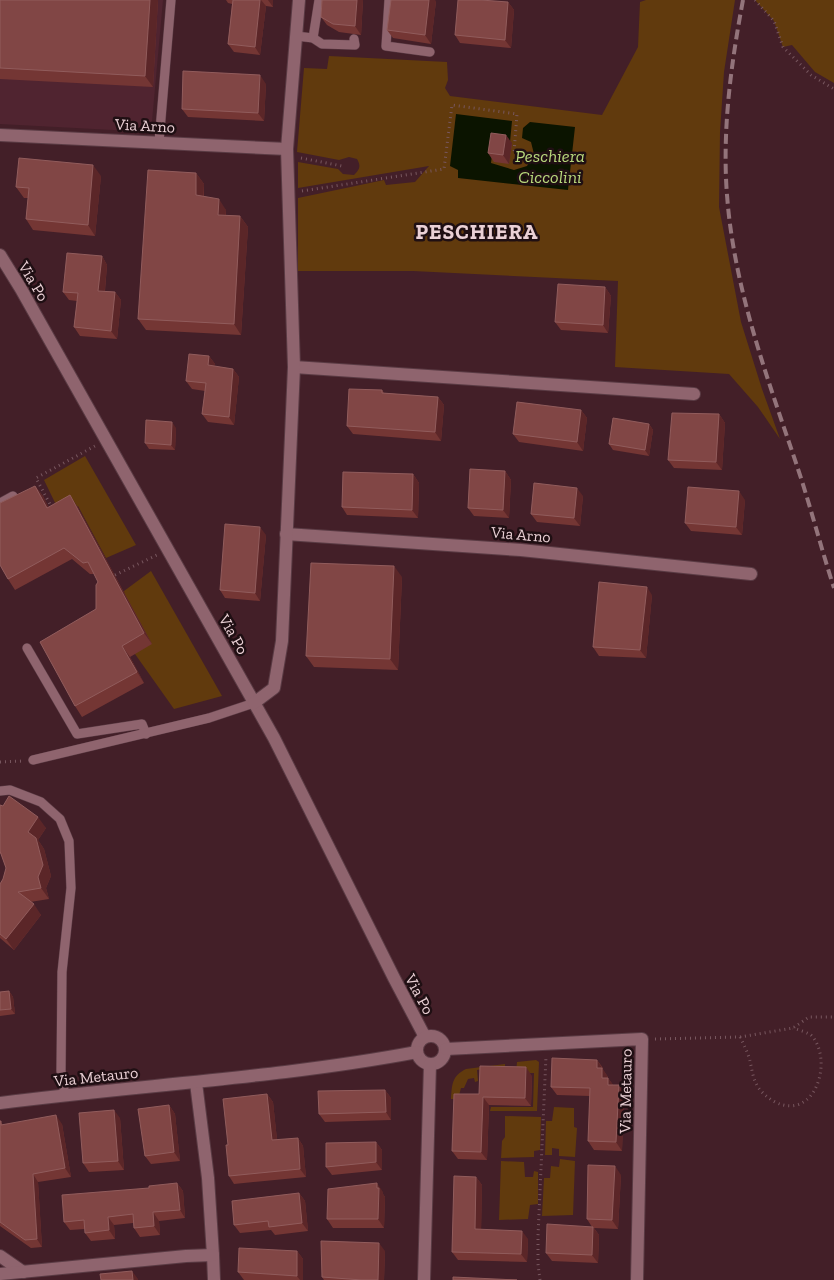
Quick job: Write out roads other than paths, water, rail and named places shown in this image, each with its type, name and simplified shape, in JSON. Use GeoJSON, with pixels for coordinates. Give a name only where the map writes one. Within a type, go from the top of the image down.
{"type":"FeatureCollection","features":[{"type":"Feature","properties":{"kind":"street"},"geometry":{"type":"LineString","coordinates":[[254,703],[274,688],[282,641],[294,368],[288,152],[298,0]]}},
{"type":"Feature","properties":{"kind":"street","name":"Via Arno"},"geometry":{"type":"LineString","coordinates":[[0,135],[159,142],[288,152]]}},
{"type":"Feature","properties":{"kind":"street","name":"Via Po"},"geometry":{"type":"LineString","coordinates":[[0,254],[169,549],[274,738],[425,1037]]}},
{"type":"Feature","properties":{"kind":"street"},"geometry":{"type":"LineString","coordinates":[[294,368],[694,394]]}},
{"type":"Feature","properties":{"kind":"street","name":"Via Arno"},"geometry":{"type":"LineString","coordinates":[[286,534],[521,550],[751,574]]}},
{"type":"Feature","properties":{"kind":"street"},"geometry":{"type":"LineString","coordinates":[[429,1036],[438,1037],[442,1040],[446,1049],[440,1062],[430,1064],[422,1060],[417,1052],[418,1043],[429,1036]]}},
{"type":"Feature","properties":{"kind":"street","name":"Via Metauro"},"geometry":{"type":"LineString","coordinates":[[446,1049],[642,1039],[637,1280]]}},
{"type":"Feature","properties":{"kind":"street","name":"Via Metauro"},"geometry":{"type":"LineString","coordinates":[[0,1103],[196,1083],[370,1061],[417,1052]]}},
{"type":"Feature","properties":{"kind":"street"},"geometry":{"type":"LineString","coordinates":[[424,1280],[430,1064]]}},
{"type":"Feature","properties":{"kind":"street"},"geometry":{"type":"LineString","coordinates":[[196,1083],[208,1178],[214,1280]]}},
{"type":"Feature","properties":{"kind":"street"},"geometry":{"type":"LineString","coordinates":[[0,1274],[213,1255]]}},
{"type":"Feature","properties":{"kind":"street"},"geometry":{"type":"LineString","coordinates":[[0,1256],[23,1272]]}},
{"type":"Feature","properties":{"kind":"lane"},"geometry":{"type":"LineString","coordinates":[[159,142],[170,0]]}},
{"type":"Feature","properties":{"kind":"lane"},"geometry":{"type":"LineString","coordinates":[[313,38],[319,0]]}},
{"type":"Feature","properties":{"kind":"lane"},"geometry":{"type":"LineString","coordinates":[[389,0],[386,46],[430,52]]}},
{"type":"Feature","properties":{"kind":"lane"},"geometry":{"type":"LineString","coordinates":[[296,36],[313,38],[322,44],[355,46],[354,39]]}},
{"type":"Feature","properties":{"kind":"lane"},"geometry":{"type":"LineString","coordinates":[[0,503],[13,496]]}},
{"type":"Feature","properties":{"kind":"lane"},"geometry":{"type":"LineString","coordinates":[[27,648],[77,734],[142,724],[146,734]]}},
{"type":"Feature","properties":{"kind":"lane"},"geometry":{"type":"LineString","coordinates":[[33,760],[210,718],[254,703]]}},
{"type":"Feature","properties":{"kind":"lane"},"geometry":{"type":"LineString","coordinates":[[0,791],[10,790],[41,802],[60,819],[69,841],[71,888],[62,982],[61,1071],[65,1095]]}},
{"type":"Feature","properties":{"kind":"water","name":"Peschiera Ciccolini"},"geometry":{"type":"Polygon","coordinates":[[[456,114],[512,121],[510,142],[494,139],[491,163],[514,170],[527,166],[534,154],[531,142],[522,138],[523,128],[530,122],[575,127],[568,190],[458,178],[458,170],[450,166],[456,114]]]}},
{"type":"Feature","properties":{"kind":"railway"},"geometry":{"type":"LineString","coordinates":[[743,0],[731,73],[727,122],[726,171],[731,230],[737,265],[754,334],[803,484],[834,588]]}},
{"type":"Feature","properties":{"kind":"district","name":"PESCHIERA"},"geometry":{"type":"Point","coordinates":[477,232]}}]}
